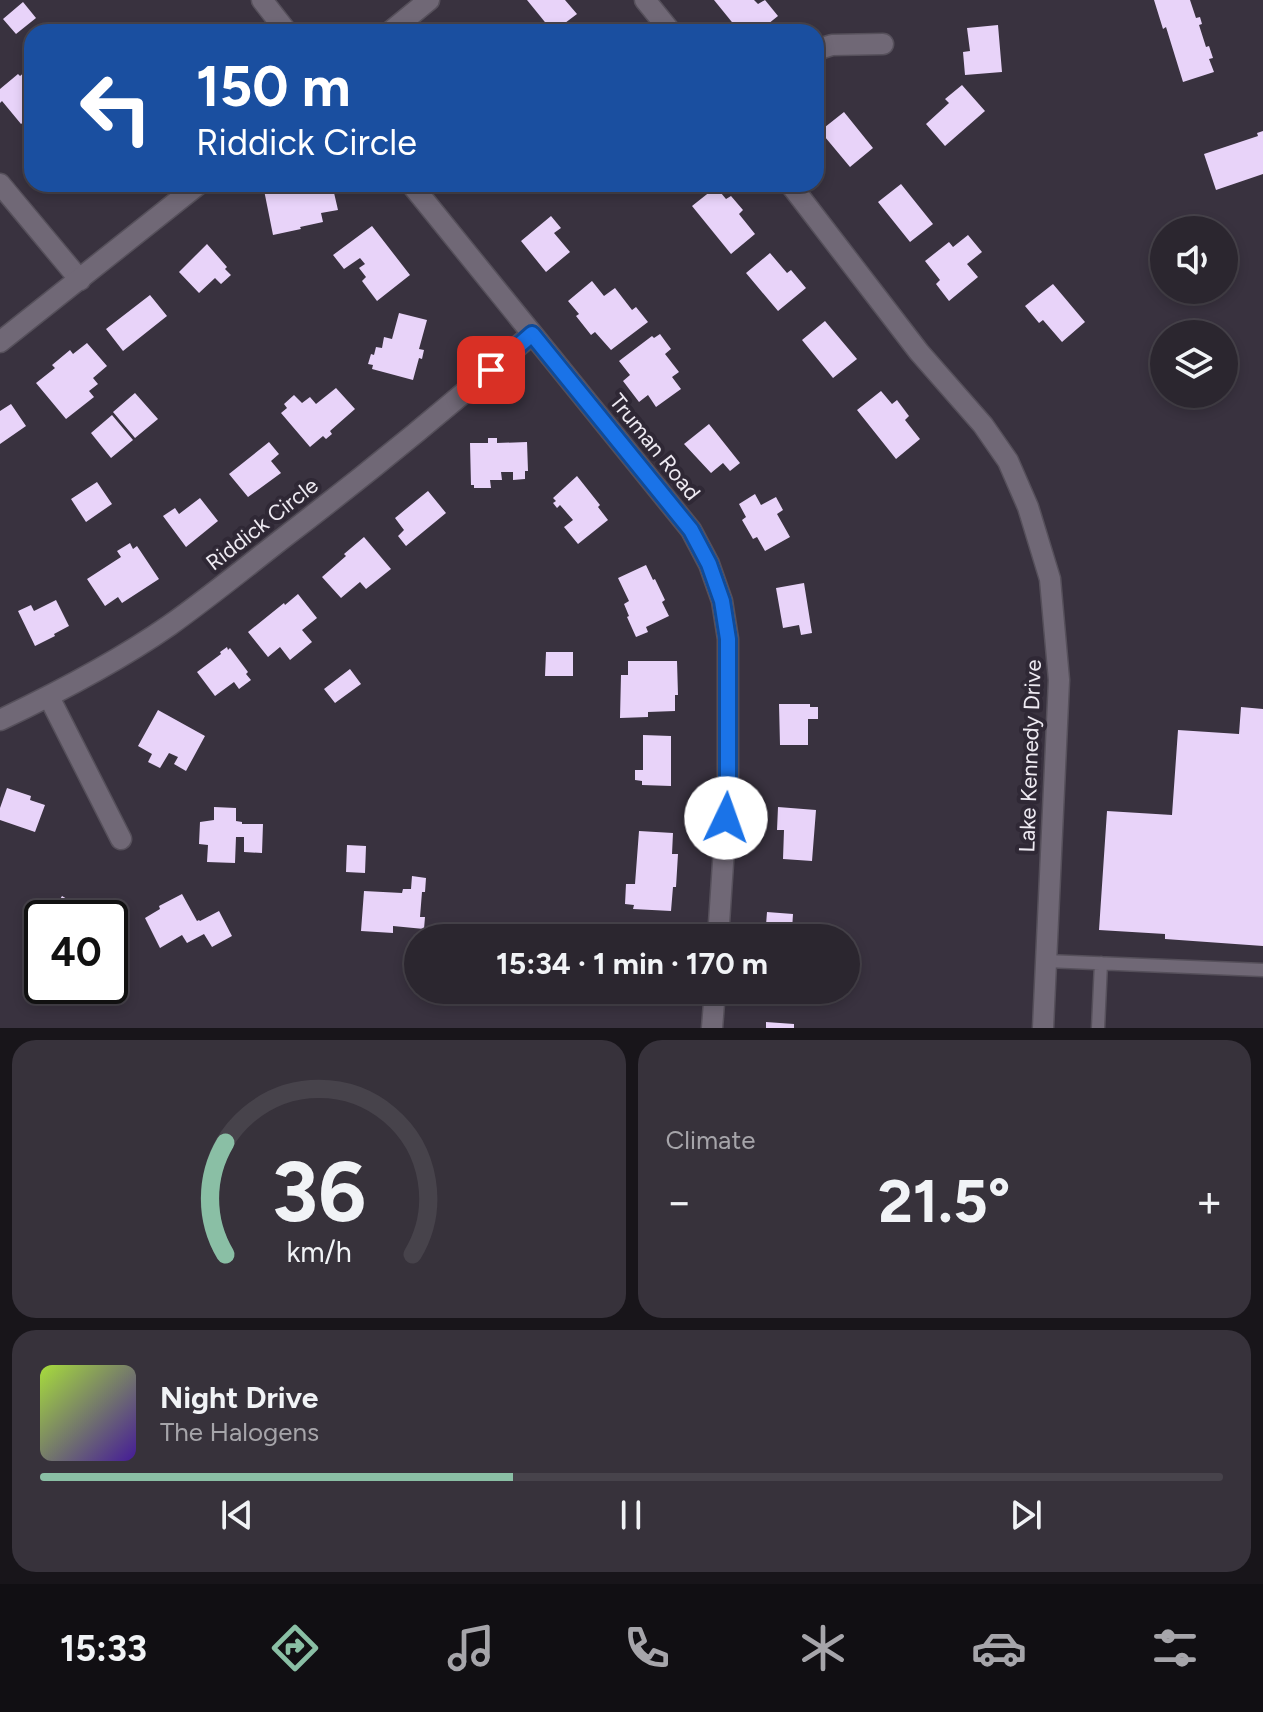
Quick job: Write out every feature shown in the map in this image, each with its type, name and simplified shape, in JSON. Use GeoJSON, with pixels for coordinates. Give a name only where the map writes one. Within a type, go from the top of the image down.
{"type":"FeatureCollection","features":[{"type":"Feature","properties":{"kind":"street"},"geometry":{"type":"LineString","coordinates":[[262,0],[281,24]]}},
{"type":"Feature","properties":{"kind":"street"},"geometry":{"type":"LineString","coordinates":[[400,24],[429,0]]}},
{"type":"Feature","properties":{"kind":"street"},"geometry":{"type":"LineString","coordinates":[[645,0],[664,24]]}},
{"type":"Feature","properties":{"kind":"street"},"geometry":{"type":"LineString","coordinates":[[824,48],[883,44]]}},
{"type":"Feature","properties":{"kind":"street"},"geometry":{"type":"LineString","coordinates":[[0,184],[80,280]]}},
{"type":"Feature","properties":{"kind":"street"},"geometry":{"type":"LineString","coordinates":[[0,342],[189,192]]}},
{"type":"Feature","properties":{"kind":"street","name":"Truman Road"},"geometry":{"type":"LineString","coordinates":[[417,192],[691,530],[709,564],[722,601],[728,639],[728,788],[719,924]]}},
{"type":"Feature","properties":{"kind":"street","name":"Lake Kennedy Drive"},"geometry":{"type":"LineString","coordinates":[[796,192],[919,352],[983,425],[1008,461],[1028,507],[1050,579],[1059,680],[1043,1028]]}},
{"type":"Feature","properties":{"kind":"street","name":"Riddick Circle"},"geometry":{"type":"LineString","coordinates":[[0,720],[106,666],[171,624],[439,415],[532,334]]}},
{"type":"Feature","properties":{"kind":"street"},"geometry":{"type":"LineString","coordinates":[[49,697],[121,839]]}},
{"type":"Feature","properties":{"kind":"street"},"geometry":{"type":"LineString","coordinates":[[712,1028],[714,1004]]}},
{"type":"Feature","properties":{"kind":"lane"},"geometry":{"type":"LineString","coordinates":[[1046,961],[1263,970]]}},
{"type":"Feature","properties":{"kind":"lane"},"geometry":{"type":"LineString","coordinates":[[1098,1028],[1101,963]]}},
{"type":"Feature","properties":{"kind":"building"},"geometry":{"type":"Polygon","coordinates":[[[527,0],[565,0],[577,14],[564,24],[546,24],[527,0]]]}},
{"type":"Feature","properties":{"kind":"building"},"geometry":{"type":"Polygon","coordinates":[[[714,0],[754,0],[758,4],[765,0],[778,16],[768,24],[734,24],[714,0]]]}},
{"type":"Feature","properties":{"kind":"building"},"geometry":{"type":"Polygon","coordinates":[[[1154,0],[1190,0],[1196,18],[1200,17],[1202,24],[1199,25],[1213,58],[1209,59],[1214,72],[1183,82],[1154,0]]]}},
{"type":"Feature","properties":{"kind":"building"},"geometry":{"type":"Polygon","coordinates":[[[23,2],[36,18],[24,24],[16,34],[3,19],[23,2]]]}},
{"type":"Feature","properties":{"kind":"building"},"geometry":{"type":"Polygon","coordinates":[[[998,25],[1002,72],[965,75],[963,52],[970,51],[967,28],[998,25]]]}},
{"type":"Feature","properties":{"kind":"building"},"geometry":{"type":"Polygon","coordinates":[[[24,73],[24,122],[21,124],[2,101],[0,103],[0,89],[18,74],[24,73]]]}},
{"type":"Feature","properties":{"kind":"building"},"geometry":{"type":"Polygon","coordinates":[[[962,85],[985,111],[945,146],[926,124],[949,103],[945,99],[962,85]]]}},
{"type":"Feature","properties":{"kind":"building"},"geometry":{"type":"Polygon","coordinates":[[[844,112],[873,148],[850,167],[824,136],[824,128],[844,112]]]}},
{"type":"Feature","properties":{"kind":"building"},"geometry":{"type":"Polygon","coordinates":[[[1263,131],[1263,174],[1216,190],[1204,154],[1258,136],[1257,133],[1263,131]]]}},
{"type":"Feature","properties":{"kind":"building"},"geometry":{"type":"Polygon","coordinates":[[[901,184],[933,224],[910,242],[878,202],[901,184]]]}},
{"type":"Feature","properties":{"kind":"building"},"geometry":{"type":"Polygon","coordinates":[[[264,192],[334,192],[338,210],[321,213],[323,222],[273,235],[264,192]]]}},
{"type":"Feature","properties":{"kind":"building"},"geometry":{"type":"Polygon","coordinates":[[[710,192],[720,192],[726,199],[731,196],[743,210],[739,214],[755,234],[731,254],[692,206],[710,192]]]}},
{"type":"Feature","properties":{"kind":"building"},"geometry":{"type":"Polygon","coordinates":[[[551,216],[561,228],[554,233],[570,252],[546,272],[521,241],[551,216]]]}},
{"type":"Feature","properties":{"kind":"building"},"geometry":{"type":"Polygon","coordinates":[[[372,226],[410,275],[377,301],[362,281],[366,277],[359,268],[365,264],[360,258],[344,269],[333,255],[372,226]]]}},
{"type":"Feature","properties":{"kind":"building"},"geometry":{"type":"Polygon","coordinates":[[[968,235],[982,252],[967,264],[978,277],[949,301],[936,284],[940,280],[925,261],[949,242],[953,247],[968,235]]]}},
{"type":"Feature","properties":{"kind":"building"},"geometry":{"type":"Polygon","coordinates":[[[207,244],[231,275],[221,284],[215,278],[199,293],[179,272],[207,244]]]}},
{"type":"Feature","properties":{"kind":"building"},"geometry":{"type":"Polygon","coordinates":[[[770,253],[787,273],[791,270],[806,288],[778,311],[746,273],[770,253]]]}},
{"type":"Feature","properties":{"kind":"building"},"geometry":{"type":"Polygon","coordinates":[[[592,281],[604,296],[615,288],[632,310],[636,307],[648,322],[611,350],[595,332],[591,335],[568,301],[592,281]]]}},
{"type":"Feature","properties":{"kind":"building"},"geometry":{"type":"Polygon","coordinates":[[[1053,284],[1085,322],[1062,342],[1043,320],[1039,323],[1025,306],[1053,284]]]}},
{"type":"Feature","properties":{"kind":"building"},"geometry":{"type":"Polygon","coordinates":[[[150,295],[167,316],[123,351],[106,329],[150,295]]]}},
{"type":"Feature","properties":{"kind":"building"},"geometry":{"type":"Polygon","coordinates":[[[399,313],[427,320],[419,349],[424,350],[422,359],[419,358],[413,380],[372,369],[373,365],[368,364],[376,347],[382,348],[384,337],[392,339],[399,313]]]}},
{"type":"Feature","properties":{"kind":"building"},"geometry":{"type":"Polygon","coordinates":[[[825,321],[857,359],[833,378],[802,340],[825,321]]]}},
{"type":"Feature","properties":{"kind":"building"},"geometry":{"type":"Polygon","coordinates":[[[660,334],[671,349],[665,354],[679,372],[672,377],[681,389],[656,407],[648,395],[639,402],[623,381],[630,375],[619,361],[652,336],[654,338],[660,334]]]}},
{"type":"Feature","properties":{"kind":"building"},"geometry":{"type":"Polygon","coordinates":[[[87,343],[107,366],[93,378],[98,384],[89,391],[94,397],[66,419],[36,383],[55,368],[52,365],[70,350],[73,354],[87,343]]]}},
{"type":"Feature","properties":{"kind":"building"},"geometry":{"type":"Polygon","coordinates":[[[336,388],[355,409],[330,431],[332,434],[326,439],[323,436],[310,447],[281,413],[287,408],[284,404],[294,395],[302,403],[310,397],[316,404],[336,388]]]}},
{"type":"Feature","properties":{"kind":"building"},"geometry":{"type":"Polygon","coordinates":[[[881,391],[892,404],[897,400],[909,416],[905,420],[920,439],[896,459],[857,410],[881,391]]]}},
{"type":"Feature","properties":{"kind":"building"},"geometry":{"type":"Polygon","coordinates":[[[135,393],[158,419],[135,438],[113,412],[135,393]]]}},
{"type":"Feature","properties":{"kind":"building"},"geometry":{"type":"Polygon","coordinates":[[[11,404],[26,426],[0,444],[0,411],[11,404]]]}},
{"type":"Feature","properties":{"kind":"building"},"geometry":{"type":"Polygon","coordinates":[[[112,415],[133,440],[111,458],[91,433],[112,415]]]}},
{"type":"Feature","properties":{"kind":"building"},"geometry":{"type":"Polygon","coordinates":[[[709,424],[740,463],[730,471],[723,463],[711,473],[684,444],[709,424]]]}},
{"type":"Feature","properties":{"kind":"building"},"geometry":{"type":"Polygon","coordinates":[[[488,438],[497,438],[497,443],[527,442],[528,471],[525,471],[525,479],[513,480],[513,472],[501,472],[502,480],[490,480],[491,488],[474,488],[471,485],[470,443],[488,443],[488,438]]]}},
{"type":"Feature","properties":{"kind":"building"},"geometry":{"type":"Polygon","coordinates":[[[269,442],[279,454],[271,461],[281,473],[248,497],[229,474],[269,442]]]}},
{"type":"Feature","properties":{"kind":"building"},"geometry":{"type":"Polygon","coordinates":[[[577,476],[608,520],[578,544],[564,527],[573,520],[560,505],[557,508],[553,503],[556,501],[553,498],[577,476]]]}},
{"type":"Feature","properties":{"kind":"building"},"geometry":{"type":"Polygon","coordinates":[[[97,482],[112,504],[86,522],[71,499],[97,482]]]}},
{"type":"Feature","properties":{"kind":"building"},"geometry":{"type":"Polygon","coordinates":[[[428,491],[446,513],[406,546],[398,536],[404,530],[395,518],[428,491]]]}},
{"type":"Feature","properties":{"kind":"building"},"geometry":{"type":"Polygon","coordinates":[[[755,494],[761,505],[776,497],[783,510],[777,514],[790,537],[765,551],[757,537],[753,539],[742,520],[746,517],[739,504],[755,494]]]}},
{"type":"Feature","properties":{"kind":"building"},"geometry":{"type":"Polygon","coordinates":[[[200,498],[218,521],[186,547],[163,516],[175,508],[179,514],[200,498]]]}},
{"type":"Feature","properties":{"kind":"building"},"geometry":{"type":"Polygon","coordinates":[[[364,537],[391,569],[366,589],[360,582],[341,598],[322,577],[364,537]]]}},
{"type":"Feature","properties":{"kind":"building"},"geometry":{"type":"Polygon","coordinates":[[[130,543],[133,549],[137,546],[159,579],[122,603],[118,597],[105,606],[87,579],[121,557],[117,551],[130,543]]]}},
{"type":"Feature","properties":{"kind":"building"},"geometry":{"type":"Polygon","coordinates":[[[646,565],[665,600],[662,602],[669,616],[646,627],[648,632],[636,637],[624,604],[629,601],[618,578],[646,565]]]}},
{"type":"Feature","properties":{"kind":"building"},"geometry":{"type":"Polygon","coordinates":[[[804,583],[812,633],[801,635],[799,625],[783,628],[776,588],[804,583]]]}},
{"type":"Feature","properties":{"kind":"building"},"geometry":{"type":"Polygon","coordinates":[[[298,594],[317,618],[302,630],[312,642],[290,660],[280,647],[268,657],[248,632],[298,594]]]}},
{"type":"Feature","properties":{"kind":"building"},"geometry":{"type":"Polygon","coordinates":[[[56,600],[69,626],[35,646],[18,611],[31,605],[34,611],[56,600]]]}},
{"type":"Feature","properties":{"kind":"building"},"geometry":{"type":"Polygon","coordinates":[[[227,647],[251,680],[239,689],[234,682],[215,696],[197,672],[227,647]]]}},
{"type":"Feature","properties":{"kind":"building"},"geometry":{"type":"Polygon","coordinates":[[[546,652],[573,652],[573,676],[545,676],[546,652]]]}},
{"type":"Feature","properties":{"kind":"building"},"geometry":{"type":"Polygon","coordinates":[[[628,661],[677,661],[675,711],[648,712],[648,717],[620,718],[621,675],[628,675],[628,661]]]}},
{"type":"Feature","properties":{"kind":"building"},"geometry":{"type":"Polygon","coordinates":[[[350,669],[361,684],[335,703],[324,689],[350,669]]]}},
{"type":"Feature","properties":{"kind":"building"},"geometry":{"type":"Polygon","coordinates":[[[779,704],[818,707],[818,719],[808,719],[808,745],[780,745],[779,704]]]}},
{"type":"Feature","properties":{"kind":"building"},"geometry":{"type":"Polygon","coordinates":[[[1241,707],[1263,709],[1263,946],[1165,939],[1165,934],[1099,930],[1107,811],[1172,815],[1178,730],[1239,734],[1241,707]]]}},
{"type":"Feature","properties":{"kind":"building"},"geometry":{"type":"Polygon","coordinates":[[[158,710],[205,736],[186,771],[174,764],[178,757],[169,753],[160,768],[148,762],[152,754],[138,746],[158,710]]]}},
{"type":"Feature","properties":{"kind":"building"},"geometry":{"type":"Polygon","coordinates":[[[643,735],[671,736],[671,786],[642,785],[642,781],[635,780],[635,770],[643,770],[643,735]]]}},
{"type":"Feature","properties":{"kind":"building"},"geometry":{"type":"Polygon","coordinates":[[[7,788],[31,796],[30,800],[45,805],[35,832],[0,820],[0,808],[7,788]]]}},
{"type":"Feature","properties":{"kind":"building"},"geometry":{"type":"Polygon","coordinates":[[[214,807],[236,808],[236,821],[242,824],[263,824],[262,853],[244,852],[244,837],[236,837],[235,863],[207,862],[208,845],[199,844],[200,822],[214,820],[214,807]]]}},
{"type":"Feature","properties":{"kind":"building"},"geometry":{"type":"Polygon","coordinates":[[[778,807],[816,810],[812,861],[783,859],[784,830],[777,830],[778,807]]]}},
{"type":"Feature","properties":{"kind":"building"},"geometry":{"type":"Polygon","coordinates":[[[639,831],[673,833],[672,854],[678,854],[671,911],[633,909],[634,905],[625,904],[626,884],[635,884],[639,831]]]}},
{"type":"Feature","properties":{"kind":"building"},"geometry":{"type":"Polygon","coordinates":[[[347,845],[366,846],[365,873],[346,872],[347,845]]]}},
{"type":"Feature","properties":{"kind":"building"},"geometry":{"type":"Polygon","coordinates":[[[412,876],[426,878],[420,917],[425,917],[424,924],[393,926],[393,933],[361,931],[364,891],[402,893],[403,889],[411,889],[412,876]]]}},
{"type":"Feature","properties":{"kind":"building"},"geometry":{"type":"Polygon","coordinates":[[[182,894],[197,921],[219,911],[232,936],[212,947],[204,934],[187,943],[182,935],[160,948],[145,918],[160,909],[159,906],[182,894]]]}},
{"type":"Feature","properties":{"kind":"building"},"geometry":{"type":"Polygon","coordinates":[[[767,912],[793,914],[792,924],[766,924],[767,912]]]}},
{"type":"Feature","properties":{"kind":"building"},"geometry":{"type":"Polygon","coordinates":[[[766,1022],[794,1024],[794,1028],[766,1028],[766,1022]]]}},
{"type":"Feature","properties":{"kind":"route"},"geometry":{"type":"LineString","coordinates":[[491,370],[532,334],[691,530],[709,564],[722,601],[728,639],[726,818]]}}]}
